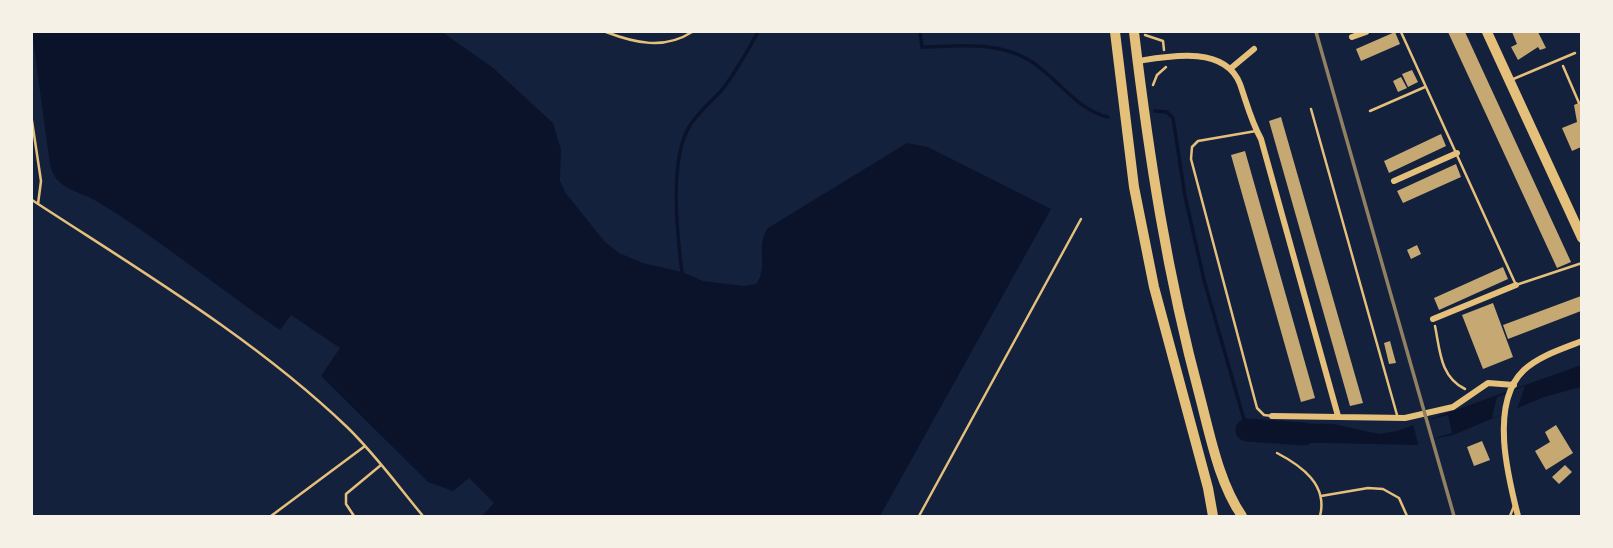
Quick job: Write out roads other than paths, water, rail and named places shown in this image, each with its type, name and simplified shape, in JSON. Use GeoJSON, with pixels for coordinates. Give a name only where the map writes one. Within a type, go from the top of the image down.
{"type":"FeatureCollection","features":[{"type":"Feature","properties":{"kind":"main road"},"geometry":{"type":"LineString","coordinates":[[1115,32],[1134,187],[1154,287],[1208,488],[1213,516]]}},
{"type":"Feature","properties":{"kind":"main road"},"geometry":{"type":"LineString","coordinates":[[1134,32],[1152,178],[1184,336],[1209,433],[1228,490],[1241,516]]}},
{"type":"Feature","properties":{"kind":"main road"},"geometry":{"type":"LineString","coordinates":[[1487,32],[1581,238]]}},
{"type":"Feature","properties":{"kind":"street"},"geometry":{"type":"LineString","coordinates":[[1352,37],[1366,32]]}},
{"type":"Feature","properties":{"kind":"street"},"geometry":{"type":"LineString","coordinates":[[1230,69],[1254,49]]}},
{"type":"Feature","properties":{"kind":"street"},"geometry":{"type":"LineString","coordinates":[[1138,61],[1204,56],[1230,69],[1240,83],[1254,128],[1261,139],[1338,416]]}},
{"type":"Feature","properties":{"kind":"street"},"geometry":{"type":"LineString","coordinates":[[1394,181],[1457,153]]}},
{"type":"Feature","properties":{"kind":"street"},"geometry":{"type":"LineString","coordinates":[[1433,319],[1516,285]]}},
{"type":"Feature","properties":{"kind":"street"},"geometry":{"type":"LineString","coordinates":[[1518,516],[1505,454],[1506,413],[1513,388],[1524,370],[1538,359],[1581,341]]}},
{"type":"Feature","properties":{"kind":"street"},"geometry":{"type":"LineString","coordinates":[[1272,416],[1398,418],[1446,409],[1494,381],[1513,388]]}},
{"type":"Feature","properties":{"kind":"lane"},"geometry":{"type":"LineString","coordinates":[[606,32],[648,43],[672,42],[692,32]]}},
{"type":"Feature","properties":{"kind":"lane"},"geometry":{"type":"LineString","coordinates":[[1401,32],[1516,285],[1581,263]]}},
{"type":"Feature","properties":{"kind":"lane"},"geometry":{"type":"LineString","coordinates":[[1510,81],[1576,53]]}},
{"type":"Feature","properties":{"kind":"lane"},"geometry":{"type":"LineString","coordinates":[[1370,111],[1426,86]]}},
{"type":"Feature","properties":{"kind":"lane"},"geometry":{"type":"LineString","coordinates":[[1311,109],[1398,418]]}},
{"type":"Feature","properties":{"kind":"lane"},"geometry":{"type":"LineString","coordinates":[[32,121],[41,181],[38,204]]}},
{"type":"Feature","properties":{"kind":"lane"},"geometry":{"type":"LineString","coordinates":[[1254,128],[1198,141],[1193,145],[1190,154],[1257,408],[1264,415],[1272,416]]}},
{"type":"Feature","properties":{"kind":"lane"},"geometry":{"type":"LineString","coordinates":[[32,200],[247,345],[320,402],[365,446],[423,516]]}},
{"type":"Feature","properties":{"kind":"lane"},"geometry":{"type":"LineString","coordinates":[[919,516],[1081,219]]}},
{"type":"Feature","properties":{"kind":"lane"},"geometry":{"type":"LineString","coordinates":[[271,516],[365,446]]}},
{"type":"Feature","properties":{"kind":"lane"},"geometry":{"type":"LineString","coordinates":[[1277,453],[1304,471],[1316,484],[1321,496],[1320,516]]}},
{"type":"Feature","properties":{"kind":"lane"},"geometry":{"type":"LineString","coordinates":[[354,516],[346,504],[346,494],[380,465]]}},
{"type":"Feature","properties":{"kind":"lane"},"geometry":{"type":"LineString","coordinates":[[1321,496],[1378,488],[1399,498],[1406,516]]}},
{"type":"Feature","properties":{"kind":"lane"},"geometry":{"type":"LineString","coordinates":[[1510,516],[1515,504]]}},
{"type":"Feature","properties":{"kind":"water"},"geometry":{"type":"Polygon","coordinates":[[[32,32],[442,32],[492,67],[553,123],[561,149],[560,181],[565,192],[604,241],[619,253],[643,263],[682,272],[703,281],[744,286],[756,284],[762,271],[762,242],[768,228],[907,143],[928,147],[1051,209],[880,516],[482,516],[494,503],[469,478],[453,491],[428,482],[321,376],[340,348],[291,315],[280,330],[144,232],[98,202],[57,180],[50,165],[32,32]]]}},
{"type":"Feature","properties":{"kind":"water"},"geometry":{"type":"Polygon","coordinates":[[[1581,365],[1581,387],[1544,397],[1453,435],[1418,442],[1418,445],[1275,442],[1275,423],[1333,424],[1379,434],[1397,431],[1581,365]]]}},
{"type":"Feature","properties":{"kind":"waterway"},"geometry":{"type":"LineString","coordinates":[[682,272],[676,198],[683,141],[692,122],[721,91],[758,32]]}},
{"type":"Feature","properties":{"kind":"waterway"},"geometry":{"type":"LineString","coordinates":[[920,32],[922,47],[977,46],[1016,54],[1039,67],[1086,107],[1108,117]]}},
{"type":"Feature","properties":{"kind":"waterway"},"geometry":{"type":"LineString","coordinates":[[1155,111],[1167,112],[1173,118],[1185,196],[1204,280],[1247,430]]}},
{"type":"Feature","properties":{"kind":"waterway"},"geometry":{"type":"LineString","coordinates":[[1247,430],[1304,434]]}},
{"type":"Feature","properties":{"kind":"railway"},"geometry":{"type":"LineString","coordinates":[[1316,32],[1454,516]]}}]}
